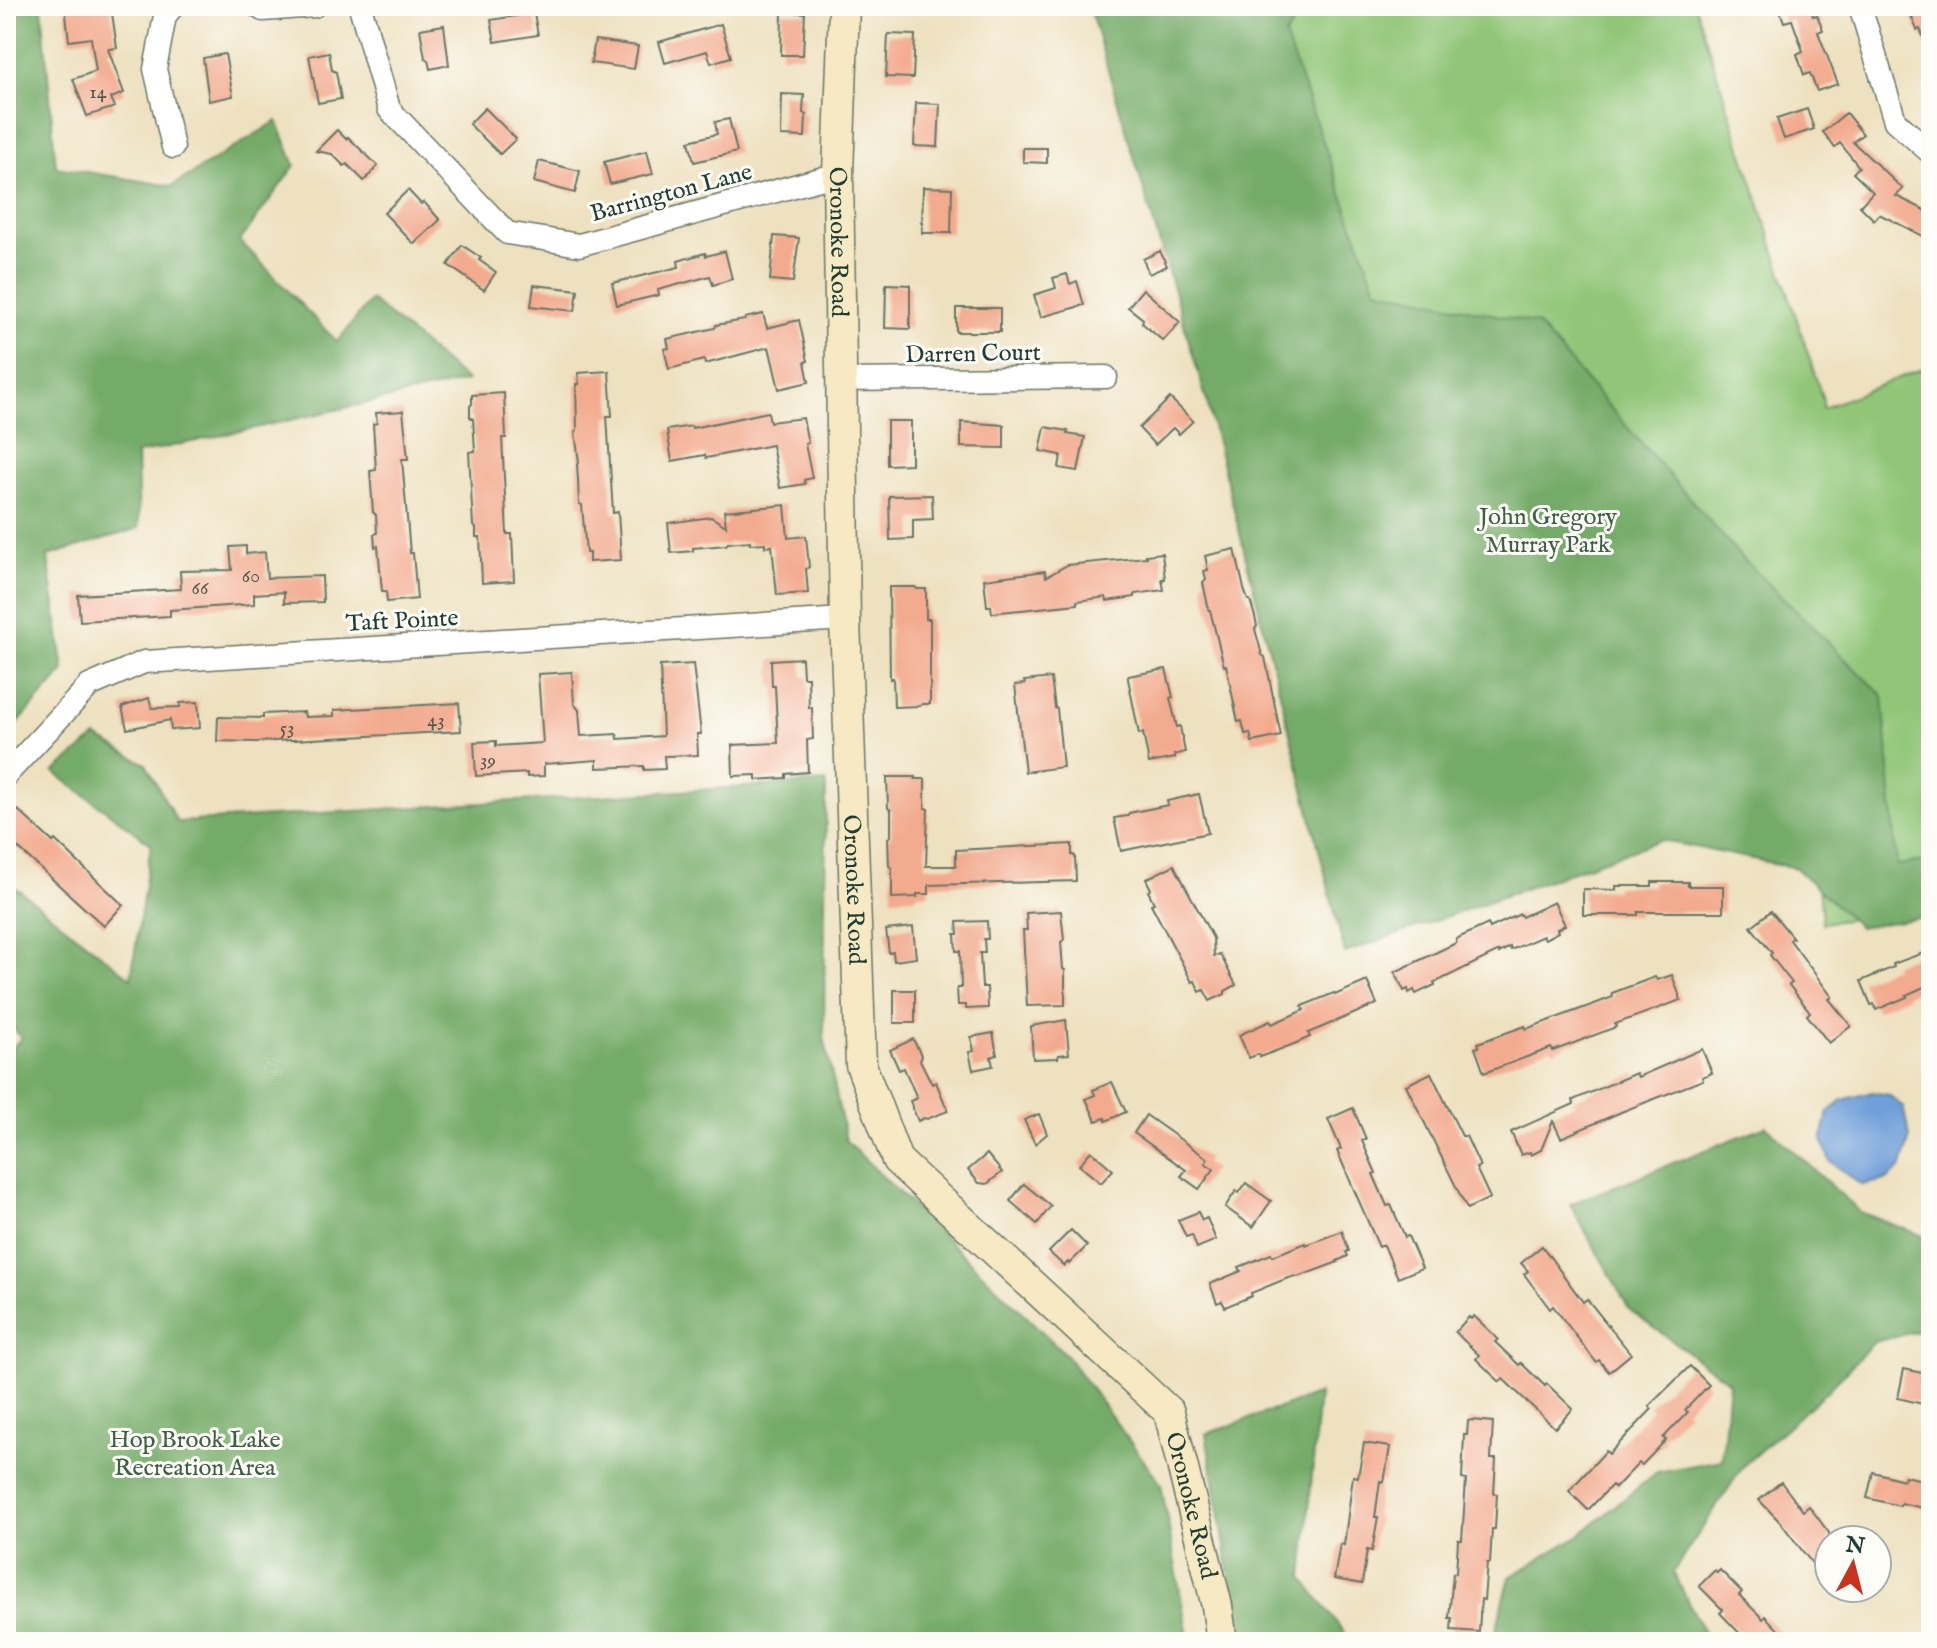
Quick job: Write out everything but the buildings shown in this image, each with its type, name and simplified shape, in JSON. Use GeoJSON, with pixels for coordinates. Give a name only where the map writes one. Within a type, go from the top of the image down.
{"type":"FeatureCollection","features":[{"type":"Feature","properties":{"kind":"street"},"geometry":{"type":"LineString","coordinates":[[173,6],[165,16],[155,69],[173,147]]}},
{"type":"Feature","properties":{"kind":"street"},"geometry":{"type":"LineString","coordinates":[[257,6],[263,10],[314,6]]}},
{"type":"Feature","properties":{"kind":"street","name":"Barrington Lane"},"geometry":{"type":"LineString","coordinates":[[360,6],[389,109],[507,233],[579,245],[838,174]]}},
{"type":"Feature","properties":{"kind":"street","name":"Oronoke Road"},"geometry":{"type":"LineString","coordinates":[[844,6],[838,174],[841,380],[845,619],[861,1065],[897,1160],[1169,1412],[1217,1606],[1222,1642]]}},
{"type":"Feature","properties":{"kind":"street"},"geometry":{"type":"LineString","coordinates":[[1860,6],[1895,121],[1931,153]]}},
{"type":"Feature","properties":{"kind":"street","name":"Darren Court"},"geometry":{"type":"LineString","coordinates":[[841,380],[1106,377]]}},
{"type":"Feature","properties":{"kind":"street","name":"Taft Pointe"},"geometry":{"type":"LineString","coordinates":[[6,775],[89,686],[144,662],[845,619]]}},
{"type":"Feature","properties":{"kind":"green space"},"geometry":{"type":"Polygon","coordinates":[[[6,6],[42,6],[56,167],[172,186],[277,121],[295,165],[240,241],[337,342],[371,300],[467,381],[137,454],[139,528],[48,556],[64,671],[6,737],[6,6]]]}},
{"type":"Feature","properties":{"kind":"green space","name":"John Gregory Murray Park"},"geometry":{"type":"Polygon","coordinates":[[[1089,6],[1305,6],[1285,36],[1376,289],[1537,324],[1740,556],[1883,696],[1897,865],[1931,860],[1931,917],[1859,927],[1796,868],[1660,840],[1345,953],[1207,402],[1089,6]]]}},
{"type":"Feature","properties":{"kind":"green space","name":"John Gregory Murray Park"},"geometry":{"type":"Polygon","coordinates":[[[1109,6],[1695,6],[1823,400],[1823,408],[1931,365],[1931,909],[1822,923],[1808,740],[1345,953],[1109,6]]]}},
{"type":"Feature","properties":{"kind":"green space","name":"Hop Brook Lake Recreation Area"},"geometry":{"type":"Polygon","coordinates":[[[96,737],[146,764],[177,822],[826,782],[824,1037],[846,1141],[1067,1356],[1161,1484],[1189,1642],[6,1642],[6,1055],[21,1038],[6,1019],[6,880],[131,978],[151,844],[54,772],[96,737]]]}},
{"type":"Feature","properties":{"kind":"green space"},"geometry":{"type":"Polygon","coordinates":[[[1766,1126],[1860,1212],[1931,1239],[1931,1328],[1874,1342],[1828,1390],[1744,1465],[1673,1572],[1709,1642],[1493,1642],[1510,1577],[1580,1535],[1657,1472],[1722,1460],[1729,1382],[1630,1310],[1570,1204],[1766,1126]]]}},
{"type":"Feature","properties":{"kind":"green space"},"geometry":{"type":"Polygon","coordinates":[[[1319,1394],[1303,1578],[1351,1642],[1241,1642],[1206,1434],[1319,1394]]]}},
{"type":"Feature","properties":{"kind":"water"},"geometry":{"type":"Polygon","coordinates":[[[1872,1092],[1889,1095],[1903,1107],[1910,1137],[1901,1168],[1887,1180],[1861,1185],[1830,1161],[1822,1140],[1828,1112],[1843,1100],[1872,1092]]]}}]}
